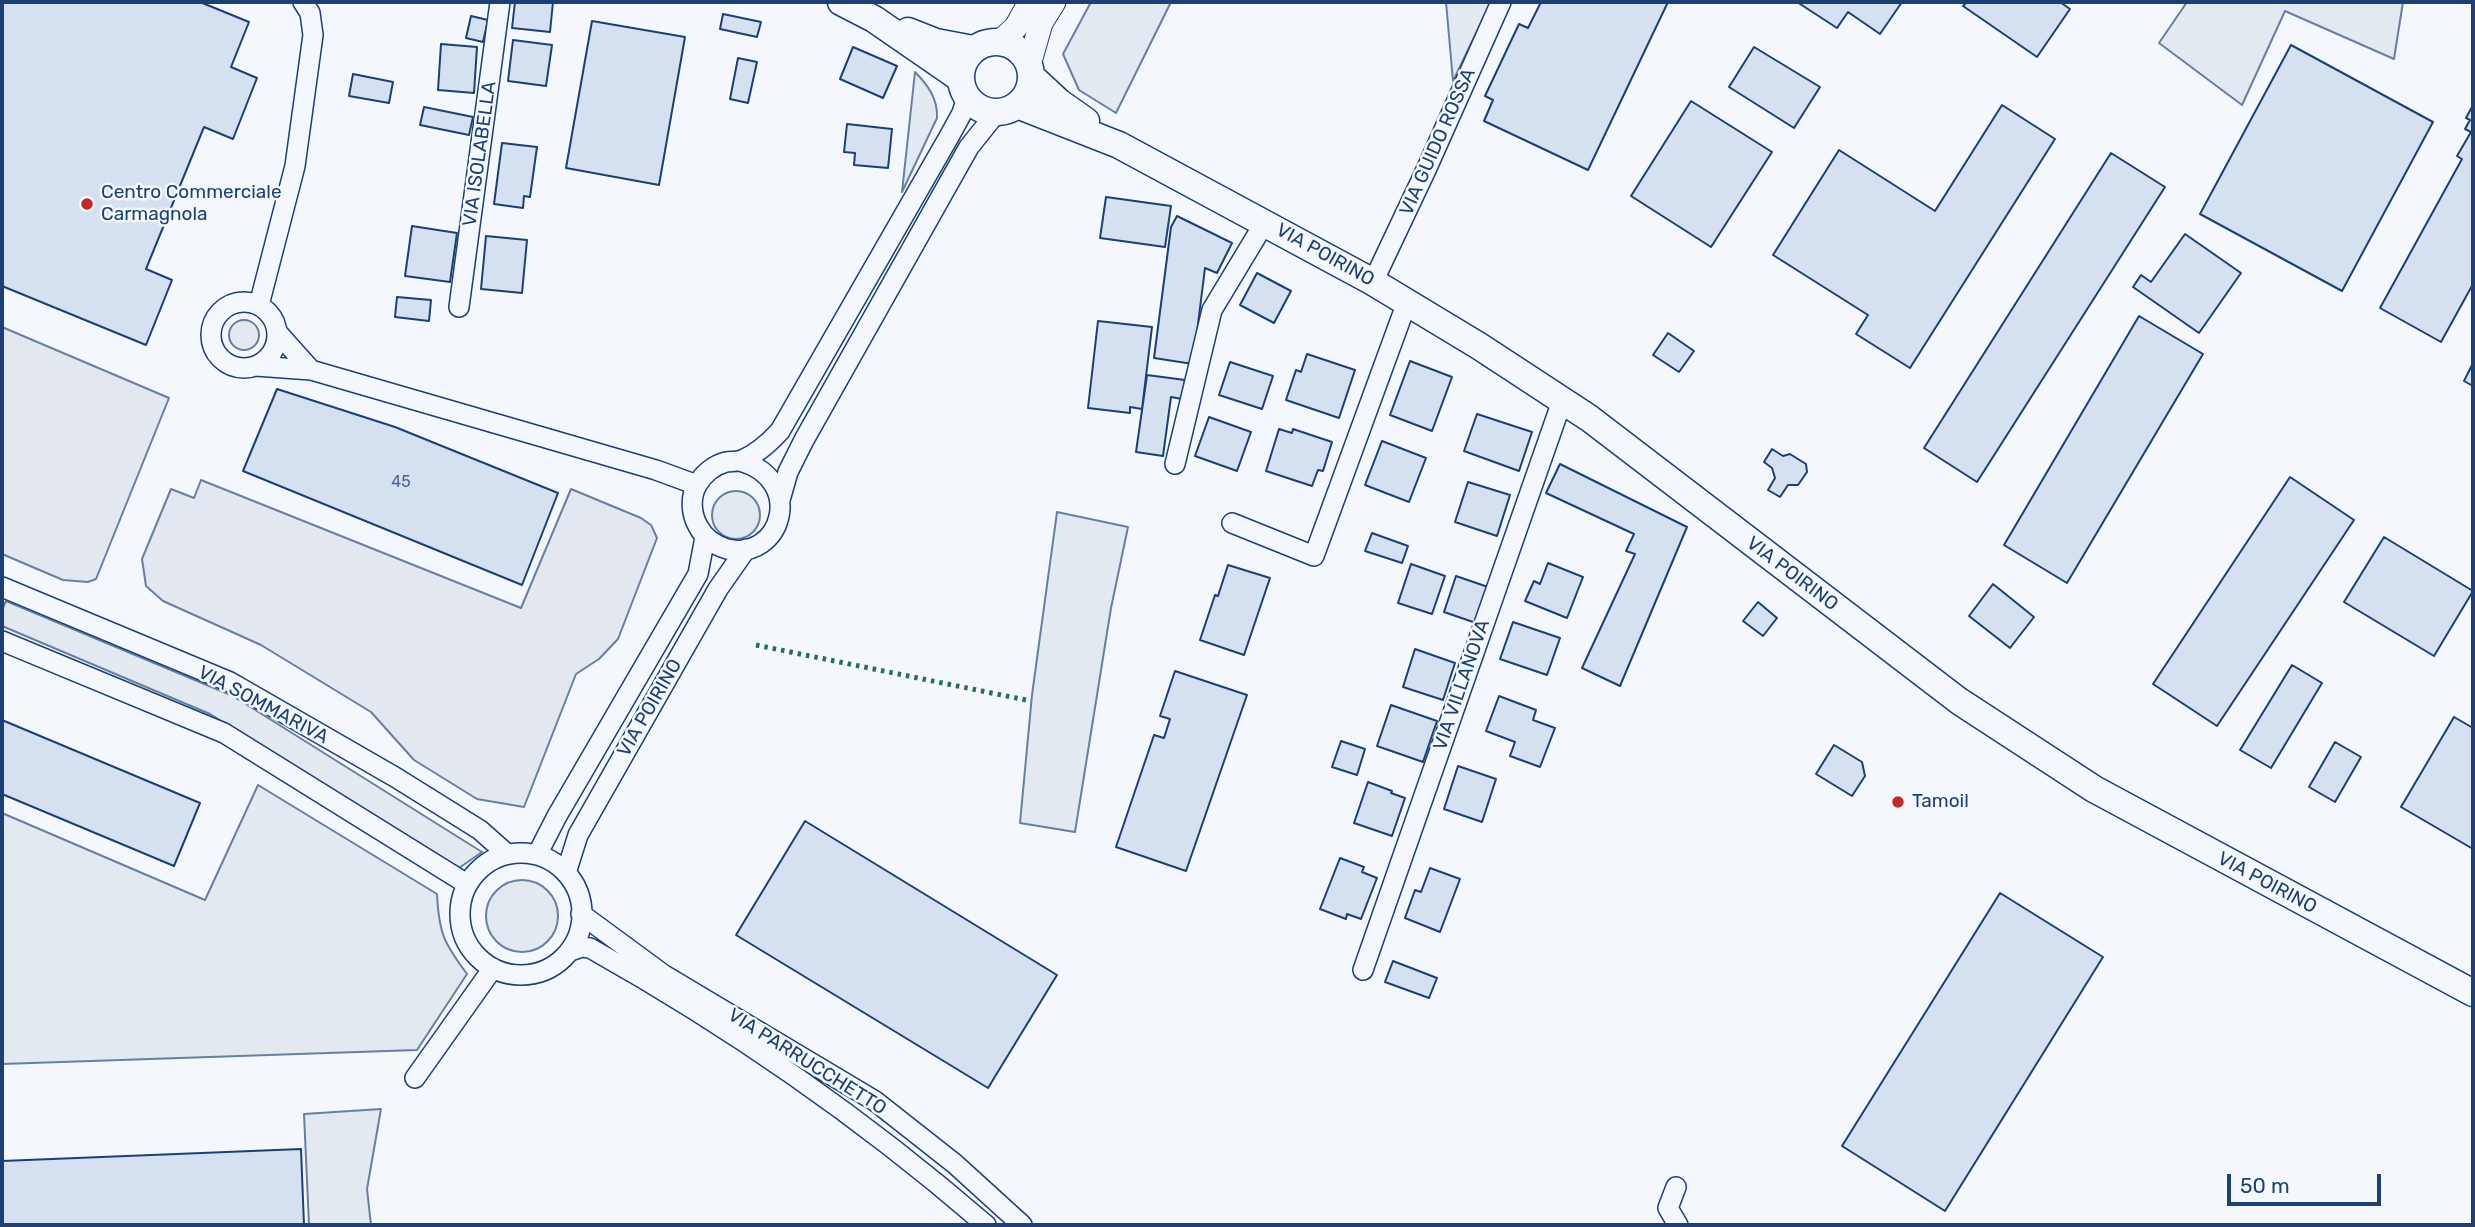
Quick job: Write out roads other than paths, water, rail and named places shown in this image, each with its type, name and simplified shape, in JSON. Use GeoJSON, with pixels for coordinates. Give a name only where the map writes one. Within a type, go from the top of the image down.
{"type":"FeatureCollection","features":[{"type":"Feature","properties":{"kind":"main road"},"geometry":{"type":"LineString","coordinates":[[841,2],[874,19],[936,42],[973,49]]}},
{"type":"Feature","properties":{"kind":"main road"},"geometry":{"type":"LineString","coordinates":[[874,19],[964,88],[985,110],[1007,108],[1030,87],[1030,70],[1018,49],[1000,41],[981,44],[966,58],[964,88]]}},
{"type":"Feature","properties":{"kind":"main road","name":"VIA POIRINO"},"geometry":{"type":"LineString","coordinates":[[1030,70],[1059,102],[1119,145],[1373,282],[1479,346],[1588,418],[1980,715],[2094,789],[2473,993]]}},
{"type":"Feature","properties":{"kind":"main road","name":"VIA POIRINO"},"geometry":{"type":"LineString","coordinates":[[1007,108],[1119,145]]}},
{"type":"Feature","properties":{"kind":"main road"},"geometry":{"type":"LineString","coordinates":[[2441,977],[2473,981]]}},
{"type":"Feature","properties":{"kind":"street"},"geometry":{"type":"LineString","coordinates":[[259,305],[295,166],[313,35],[310,13],[303,2]]}},
{"type":"Feature","properties":{"kind":"street","name":"VIA ISOLABELLA"},"geometry":{"type":"LineString","coordinates":[[459,307],[500,2]]}},
{"type":"Feature","properties":{"kind":"street"},"geometry":{"type":"LineString","coordinates":[[1000,41],[1016,27],[1030,2]]}},
{"type":"Feature","properties":{"kind":"street"},"geometry":{"type":"LineString","coordinates":[[1030,70],[1041,23],[1054,2]]}},
{"type":"Feature","properties":{"kind":"street","name":"VIA GUIDO ROSSA"},"geometry":{"type":"LineString","coordinates":[[1373,282],[1502,2]]}},
{"type":"Feature","properties":{"kind":"street"},"geometry":{"type":"LineString","coordinates":[[740,461],[768,444],[780,431],[950,135],[964,88]]}},
{"type":"Feature","properties":{"kind":"street"},"geometry":{"type":"LineString","coordinates":[[780,500],[788,472],[804,440],[969,146],[1007,108]]}},
{"type":"Feature","properties":{"kind":"street"},"geometry":{"type":"LineString","coordinates":[[1175,464],[1212,310],[1265,222]]}},
{"type":"Feature","properties":{"kind":"street"},"geometry":{"type":"LineString","coordinates":[[311,370],[277,332],[268,312],[259,305],[237,302],[227,306],[213,323],[211,333],[217,354],[225,362],[245,368],[256,366],[311,370],[656,470],[697,485]]}},
{"type":"Feature","properties":{"kind":"street"},"geometry":{"type":"LineString","coordinates":[[1232,523],[1314,556],[1407,302]]}},
{"type":"Feature","properties":{"kind":"street"},"geometry":{"type":"LineString","coordinates":[[256,366],[272,353],[277,332]]}},
{"type":"Feature","properties":{"kind":"street","name":"VIA VILLANOVA"},"geometry":{"type":"LineString","coordinates":[[1363,970],[1562,401]]}},
{"type":"Feature","properties":{"kind":"street"},"geometry":{"type":"LineString","coordinates":[[740,461],[755,465],[776,485],[780,513],[769,537],[758,545],[746,549],[724,548],[705,537],[694,520],[693,496],[705,474],[727,462],[740,461]]}},
{"type":"Feature","properties":{"kind":"street","name":"VIA POIRINO"},"geometry":{"type":"LineString","coordinates":[[537,855],[698,574],[705,537]]}},
{"type":"Feature","properties":{"kind":"street","name":"VIA POIRINO"},"geometry":{"type":"LineString","coordinates":[[566,873],[578,835],[718,589],[746,549]]}},
{"type":"Feature","properties":{"kind":"street","name":"VIA SOMMARIVA"},"geometry":{"type":"LineString","coordinates":[[2,587],[230,682],[464,820],[480,830],[507,855]]}},
{"type":"Feature","properties":{"kind":"street"},"geometry":{"type":"LineString","coordinates":[[2,641],[224,733],[467,884]]}},
{"type":"Feature","properties":{"kind":"street"},"geometry":{"type":"LineString","coordinates":[[522,853],[537,855],[553,862],[566,873],[576,887],[582,914],[578,936],[570,951],[558,963],[542,971],[517,974],[492,968],[478,957],[467,943],[461,927],[460,910],[467,884],[491,860],[522,853]]}},
{"type":"Feature","properties":{"kind":"street","name":"VIA PARRUCCHETTO"},"geometry":{"type":"LineString","coordinates":[[582,914],[664,975],[875,1101],[955,1164],[1022,1225]]}},
{"type":"Feature","properties":{"kind":"street","name":"VIA PARRUCCHETTO"},"geometry":{"type":"LineString","coordinates":[[570,951],[582,947],[590,948],[702,1015],[858,1120],[986,1225]]}},
{"type":"Feature","properties":{"kind":"street"},"geometry":{"type":"LineString","coordinates":[[415,1078],[492,968]]}},
{"type":"Feature","properties":{"kind":"street"},"geometry":{"type":"LineString","coordinates":[[1676,1187],[1668,1208],[1678,1225]]}},
{"type":"Feature","properties":{"kind":"place","name":"Centro Commerciale Carmagnola"},"geometry":{"type":"Point","coordinates":[87,204]}},
{"type":"Feature","properties":{"kind":"place","name":"Tamoil"},"geometry":{"type":"Point","coordinates":[1898,802]}}]}
